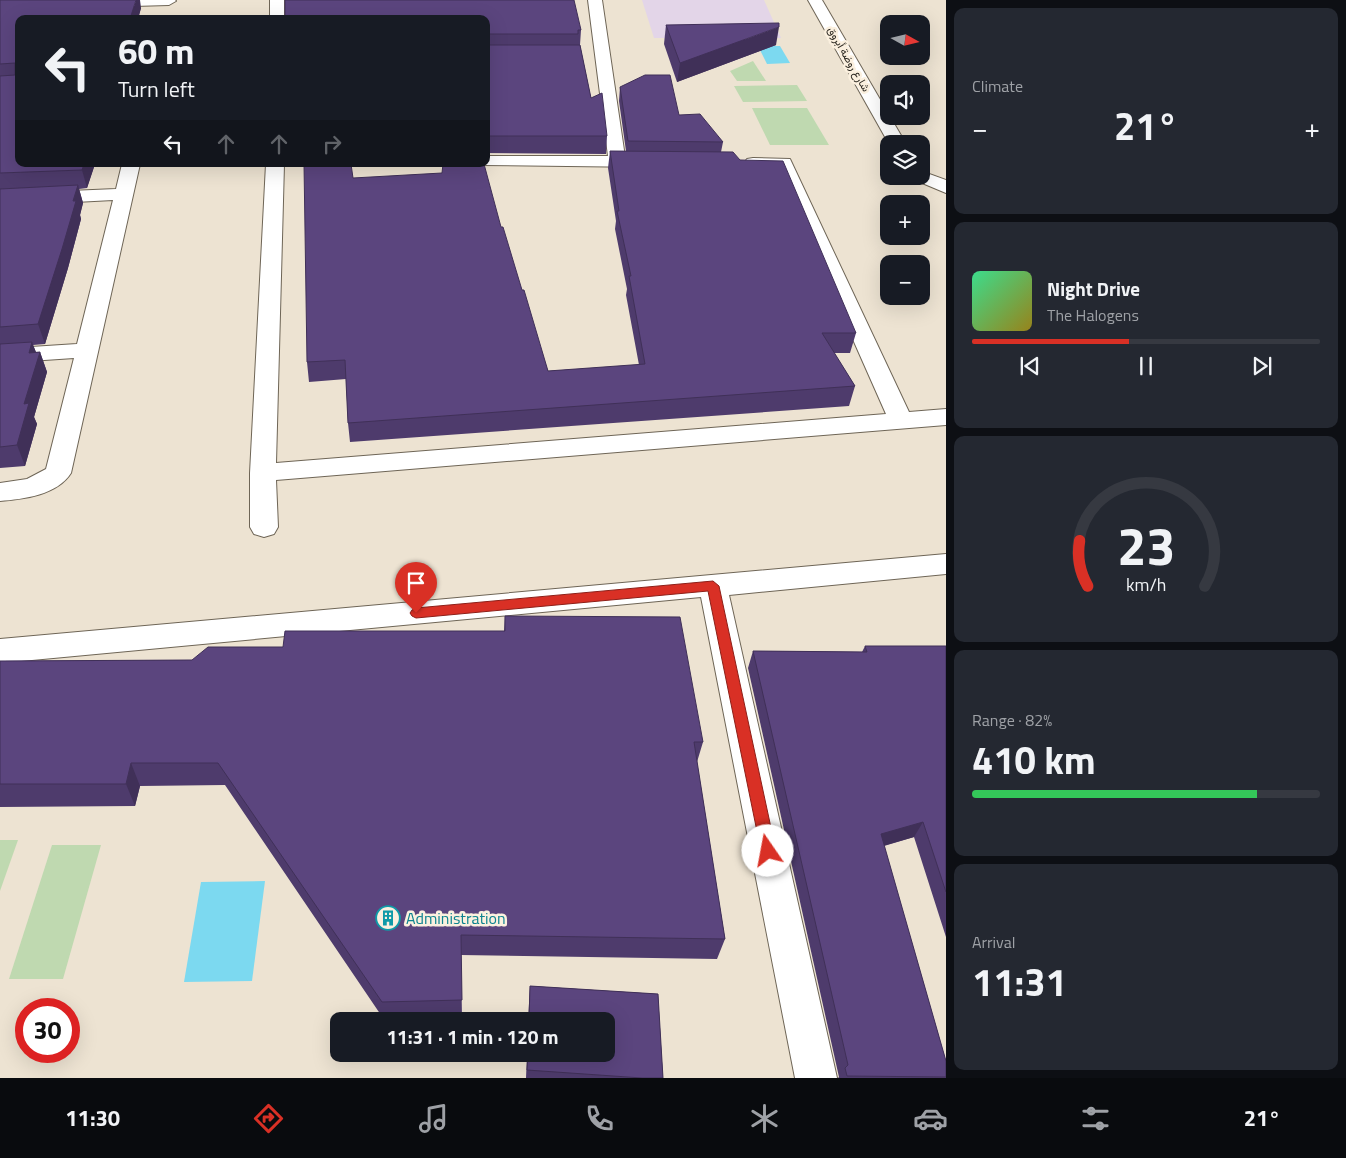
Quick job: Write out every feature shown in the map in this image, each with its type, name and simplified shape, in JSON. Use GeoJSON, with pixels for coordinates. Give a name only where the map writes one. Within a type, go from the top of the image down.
{"type":"FeatureCollection","features":[{"type":"Feature","properties":{"kind":"street"},"geometry":{"type":"LineString","coordinates":[[277,0],[277,15]]}},
{"type":"Feature","properties":{"kind":"street"},"geometry":{"type":"LineString","coordinates":[[595,0],[617,161]]}},
{"type":"Feature","properties":{"kind":"street","name":"شارع روضة أبروق"},"geometry":{"type":"LineString","coordinates":[[815,0],[893,135]]}},
{"type":"Feature","properties":{"kind":"street"},"geometry":{"type":"LineString","coordinates":[[89,4],[169,1],[166,15]]}},
{"type":"Feature","properties":{"kind":"street"},"geometry":{"type":"LineString","coordinates":[[584,55],[603,55]]}},
{"type":"Feature","properties":{"kind":"street"},"geometry":{"type":"LineString","coordinates":[[490,161],[666,162]]}},
{"type":"Feature","properties":{"kind":"street"},"geometry":{"type":"LineString","coordinates":[[735,163],[784,163],[900,420]]}},
{"type":"Feature","properties":{"kind":"street"},"geometry":{"type":"LineString","coordinates":[[0,492],[31,488],[42,484],[58,473],[129,167]]}},
{"type":"Feature","properties":{"kind":"street"},"geometry":{"type":"LineString","coordinates":[[264,527],[264,473],[276,167]]}},
{"type":"Feature","properties":{"kind":"street"},"geometry":{"type":"LineString","coordinates":[[930,180],[946,187]]}},
{"type":"Feature","properties":{"kind":"street"},"geometry":{"type":"LineString","coordinates":[[0,200],[124,194]]}},
{"type":"Feature","properties":{"kind":"street"},"geometry":{"type":"LineString","coordinates":[[0,356],[87,350]]}},
{"type":"Feature","properties":{"kind":"street"},"geometry":{"type":"LineString","coordinates":[[264,473],[946,417]]}},
{"type":"Feature","properties":{"kind":"street"},"geometry":{"type":"LineString","coordinates":[[0,651],[946,564]]}},
{"type":"Feature","properties":{"kind":"street"},"geometry":{"type":"LineString","coordinates":[[713,586],[816,1078]]}},
{"type":"Feature","properties":{"kind":"shaded area"},"geometry":{"type":"Polygon","coordinates":[[[642,0],[764,0],[781,38],[654,38],[642,0]]]}},
{"type":"Feature","properties":{"kind":"green space"},"geometry":{"type":"Polygon","coordinates":[[[753,61],[766,81],[737,81],[730,71],[753,61]]]}},
{"type":"Feature","properties":{"kind":"green space"},"geometry":{"type":"Polygon","coordinates":[[[797,85],[807,101],[743,102],[734,86],[797,85]]]}},
{"type":"Feature","properties":{"kind":"green space"},"geometry":{"type":"Polygon","coordinates":[[[752,108],[807,108],[829,145],[770,145],[752,108]]]}},
{"type":"Feature","properties":{"kind":"green space"},"geometry":{"type":"Polygon","coordinates":[[[0,840],[18,840],[0,891],[0,840]]]}},
{"type":"Feature","properties":{"kind":"green space"},"geometry":{"type":"Polygon","coordinates":[[[52,845],[101,845],[63,979],[9,979],[52,845]]]}},
{"type":"Feature","properties":{"kind":"water"},"geometry":{"type":"Polygon","coordinates":[[[758,46],[780,46],[790,63],[767,64],[758,46]]]}},
{"type":"Feature","properties":{"kind":"water"},"geometry":{"type":"Polygon","coordinates":[[[265,881],[252,981],[184,982],[201,882],[265,881]]]}},
{"type":"Feature","properties":{"kind":"building"},"geometry":{"type":"Polygon","coordinates":[[[0,0],[136,0],[131,15],[15,15],[15,63],[0,64],[0,0]]]}},
{"type":"Feature","properties":{"kind":"building"},"geometry":{"type":"Polygon","coordinates":[[[285,0],[574,0],[581,30],[578,30],[578,34],[490,34],[490,15],[285,15],[285,0]]]}},
{"type":"Feature","properties":{"kind":"building"},"geometry":{"type":"Polygon","coordinates":[[[779,23],[779,27],[680,63],[666,25],[779,23]]]}},
{"type":"Feature","properties":{"kind":"building"},"geometry":{"type":"Polygon","coordinates":[[[490,45],[580,45],[591,98],[602,93],[607,136],[490,136],[490,45]]]}},
{"type":"Feature","properties":{"kind":"building"},"geometry":{"type":"Polygon","coordinates":[[[15,75],[15,167],[83,167],[82,170],[0,173],[0,76],[15,75]]]}},
{"type":"Feature","properties":{"kind":"building"},"geometry":{"type":"Polygon","coordinates":[[[645,75],[670,75],[679,115],[700,114],[723,142],[628,141],[620,87],[645,75]]]}},
{"type":"Feature","properties":{"kind":"building"},"geometry":{"type":"Polygon","coordinates":[[[610,151],[733,152],[740,160],[783,161],[856,333],[822,333],[855,386],[348,423],[345,360],[307,362],[304,167],[351,167],[353,178],[442,173],[443,167],[485,167],[501,227],[503,227],[522,290],[524,290],[548,371],[645,364],[629,276],[631,276],[617,211],[619,211],[610,151]]]}},
{"type":"Feature","properties":{"kind":"building"},"geometry":{"type":"Polygon","coordinates":[[[78,185],[73,201],[76,201],[38,324],[0,327],[0,189],[78,185]]]}},
{"type":"Feature","properties":{"kind":"building"},"geometry":{"type":"Polygon","coordinates":[[[32,342],[29,353],[40,352],[24,404],[29,403],[17,445],[0,447],[0,344],[32,342]]]}},
{"type":"Feature","properties":{"kind":"building"},"geometry":{"type":"Polygon","coordinates":[[[505,616],[680,617],[703,742],[694,742],[725,939],[461,935],[462,1000],[382,1002],[218,763],[131,763],[126,784],[0,784],[0,661],[192,660],[208,647],[283,647],[285,631],[505,631],[505,616]]]}},
{"type":"Feature","properties":{"kind":"building"},"geometry":{"type":"Polygon","coordinates":[[[865,646],[946,646],[946,892],[923,822],[881,834],[946,1061],[946,1077],[847,1076],[845,1068],[848,1065],[753,651],[867,652],[865,646]]]}},
{"type":"Feature","properties":{"kind":"building"},"geometry":{"type":"Polygon","coordinates":[[[530,986],[658,994],[663,1078],[527,1070],[528,1062],[615,1062],[615,1012],[529,1012],[530,986]]]}},
{"type":"Feature","properties":{"kind":"place","name":"Administration"},"geometry":{"type":"Point","coordinates":[388,918]}},
{"type":"Feature","properties":{"kind":"route"},"geometry":{"type":"LineString","coordinates":[[416,613],[713,586],[768,851]]}}]}
